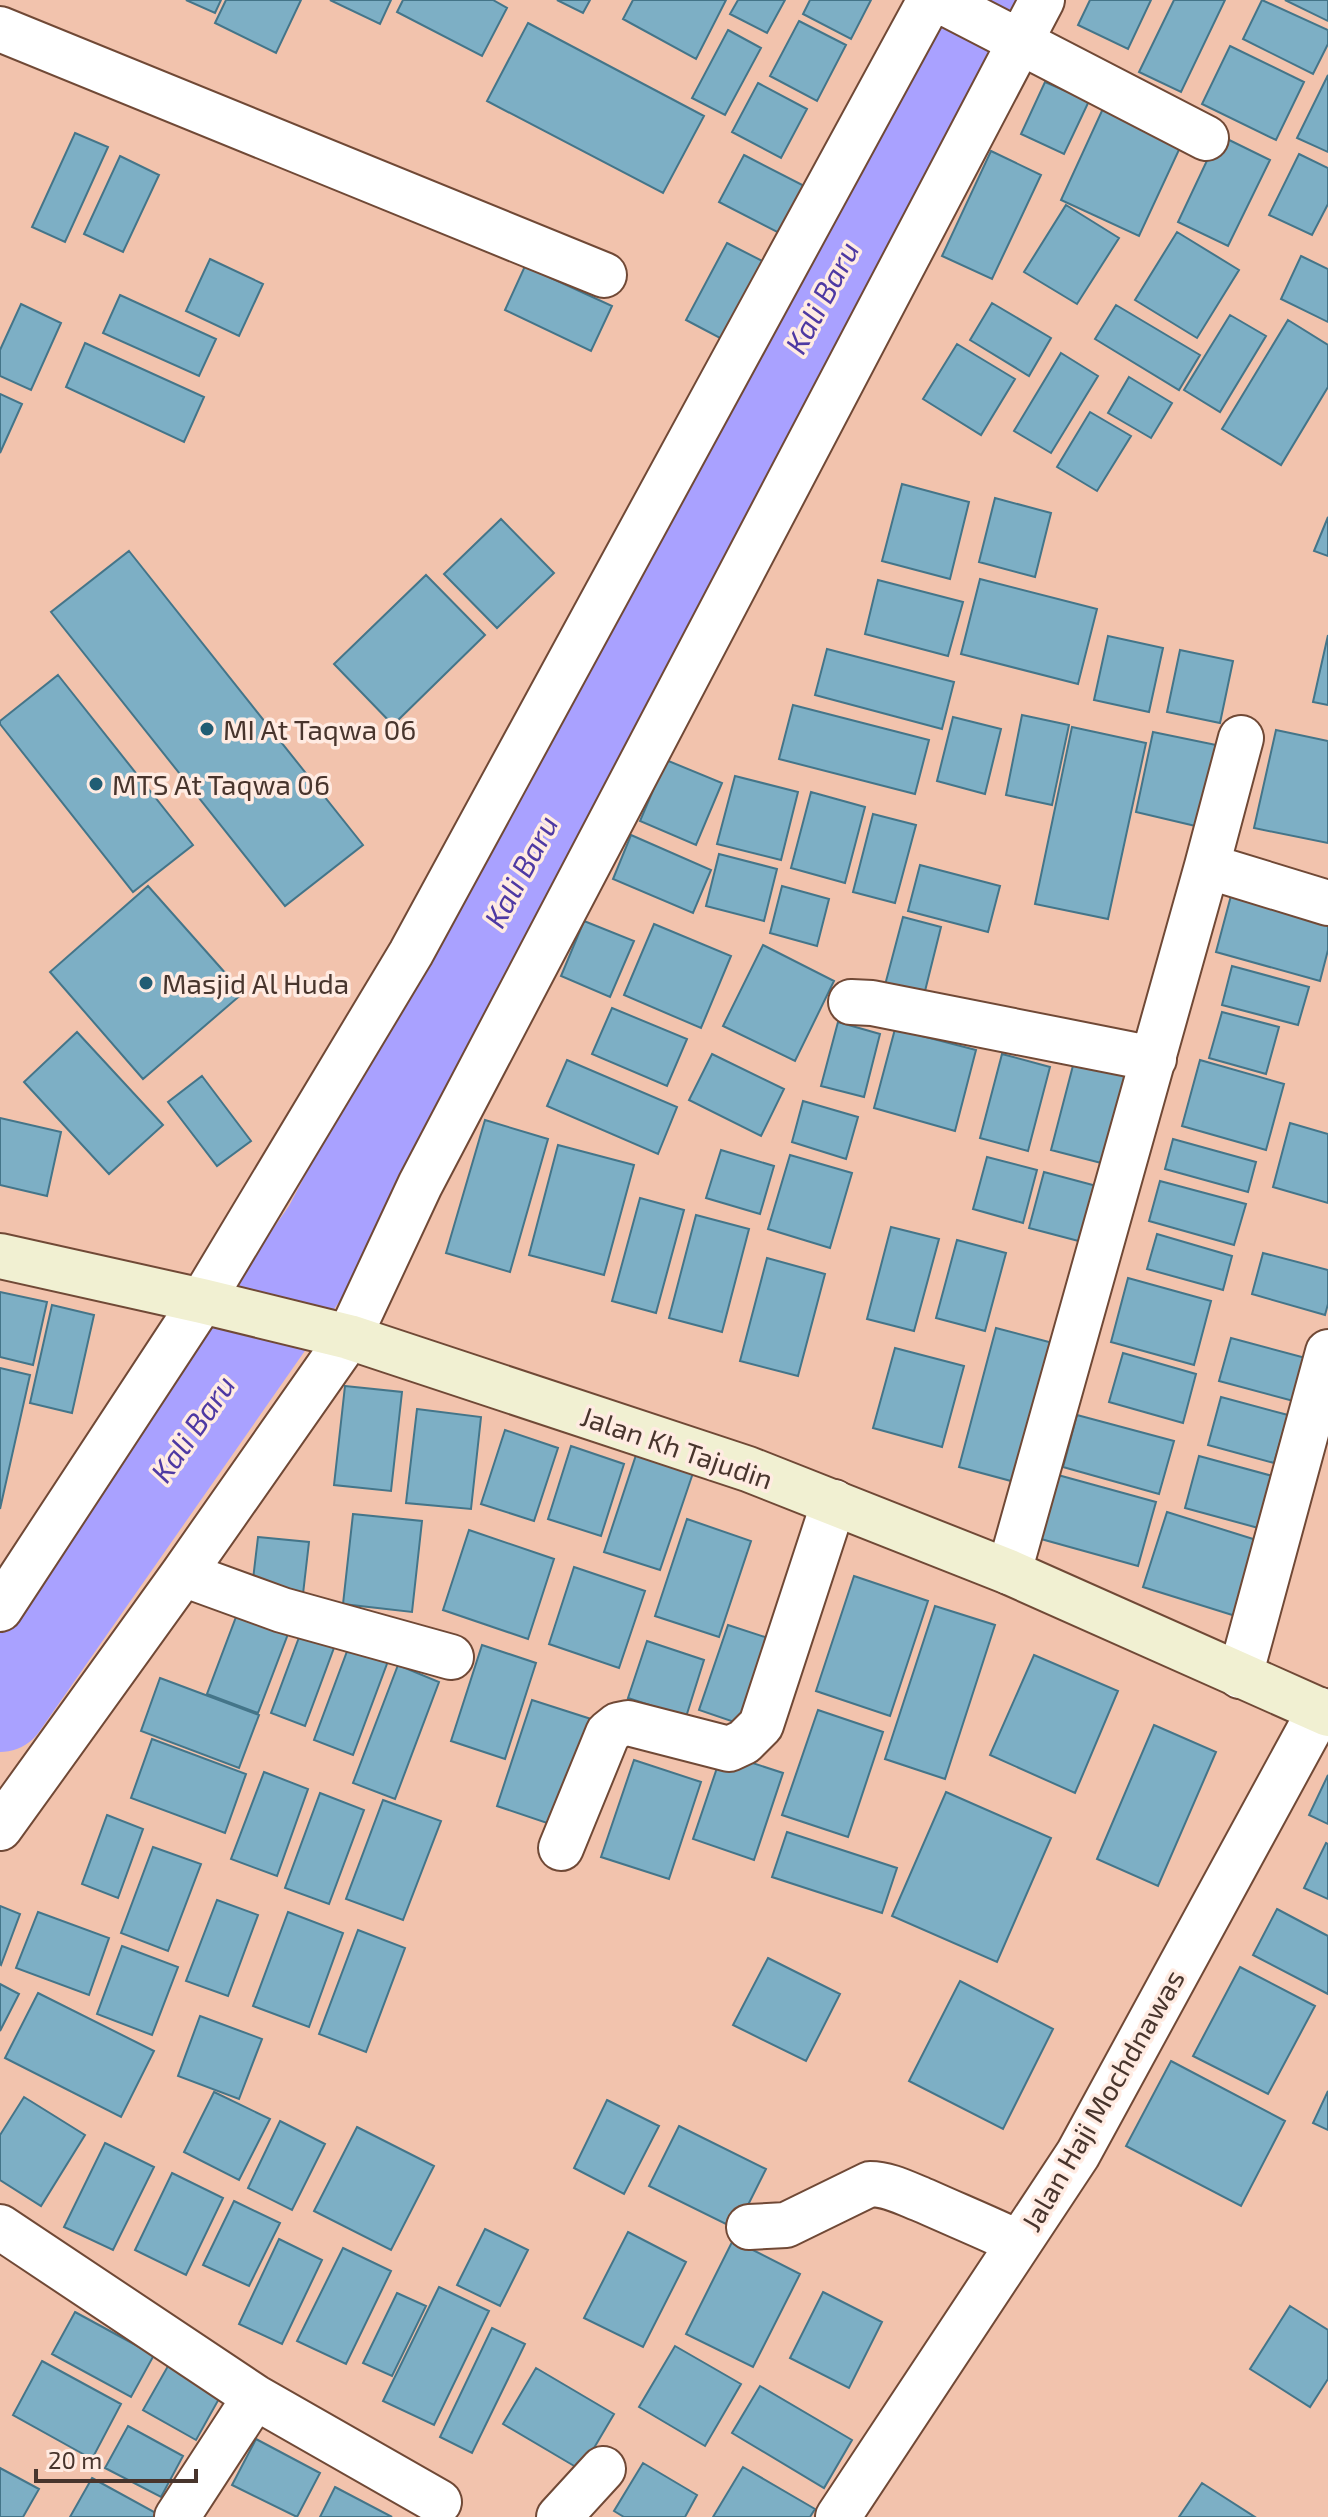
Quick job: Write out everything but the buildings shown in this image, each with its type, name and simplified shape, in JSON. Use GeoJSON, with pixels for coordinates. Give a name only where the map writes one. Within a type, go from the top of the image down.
{"type":"FeatureCollection","features":[{"type":"Feature","properties":{"kind":"street"},"geometry":{"type":"LineString","coordinates":[[0,1609],[220,1305],[930,0]]}},
{"type":"Feature","properties":{"kind":"street"},"geometry":{"type":"LineString","coordinates":[[939,0],[1206,138]]}},
{"type":"Feature","properties":{"kind":"street"},"geometry":{"type":"LineString","coordinates":[[0,1828],[349,1337],[420,1185],[1042,0]]}},
{"type":"Feature","properties":{"kind":"street"},"geometry":{"type":"LineString","coordinates":[[0,29],[604,275]]}},
{"type":"Feature","properties":{"kind":"street"},"geometry":{"type":"LineString","coordinates":[[1009,1572],[1241,738]]}},
{"type":"Feature","properties":{"kind":"street"},"geometry":{"type":"LineString","coordinates":[[1207,866],[1328,903]]}},
{"type":"Feature","properties":{"kind":"street"},"geometry":{"type":"LineString","coordinates":[[851,1002],[872,1003],[1154,1059]]}},
{"type":"Feature","properties":{"kind":"street","name":"Jalan Kh Tajudin"},"geometry":{"type":"LineString","coordinates":[[0,1256],[349,1337],[748,1469],[1009,1572],[1324,1712]]}},
{"type":"Feature","properties":{"kind":"street"},"geometry":{"type":"LineString","coordinates":[[1240,1676],[1328,1352]]}},
{"type":"Feature","properties":{"kind":"street"},"geometry":{"type":"LineString","coordinates":[[561,1848],[608,1733],[618,1725],[628,1723],[729,1749],[744,1742],[761,1725],[834,1502]]}},
{"type":"Feature","properties":{"kind":"street"},"geometry":{"type":"LineString","coordinates":[[183,1574],[282,1610],[451,1657]]}},
{"type":"Feature","properties":{"kind":"street","name":"Jalan Haji Mochdnawas"},"geometry":{"type":"LineString","coordinates":[[838,2517],[1078,2154],[1324,1712]]}},
{"type":"Feature","properties":{"kind":"street"},"geometry":{"type":"LineString","coordinates":[[749,2227],[786,2225],[870,2184],[876,2184],[893,2188],[1019,2243]]}},
{"type":"Feature","properties":{"kind":"street"},"geometry":{"type":"LineString","coordinates":[[0,2227],[255,2397],[445,2512]]}},
{"type":"Feature","properties":{"kind":"street"},"geometry":{"type":"LineString","coordinates":[[177,2517],[255,2397]]}},
{"type":"Feature","properties":{"kind":"street"},"geometry":{"type":"LineString","coordinates":[[559,2517],[603,2469]]}},
{"type":"Feature","properties":{"kind":"waterway","name":"Kali Baru"},"geometry":{"type":"LineString","coordinates":[[0,1704],[330,1231],[978,0]]}},
{"type":"Feature","properties":{"kind":"place","name":"MI At Taqwa 06"},"geometry":{"type":"Point","coordinates":[207,729]}},
{"type":"Feature","properties":{"kind":"place","name":"MTS At Taqwa 06"},"geometry":{"type":"Point","coordinates":[96,784]}},
{"type":"Feature","properties":{"kind":"place","name":"Masjid Al Huda"},"geometry":{"type":"Point","coordinates":[146,983]}}]}
